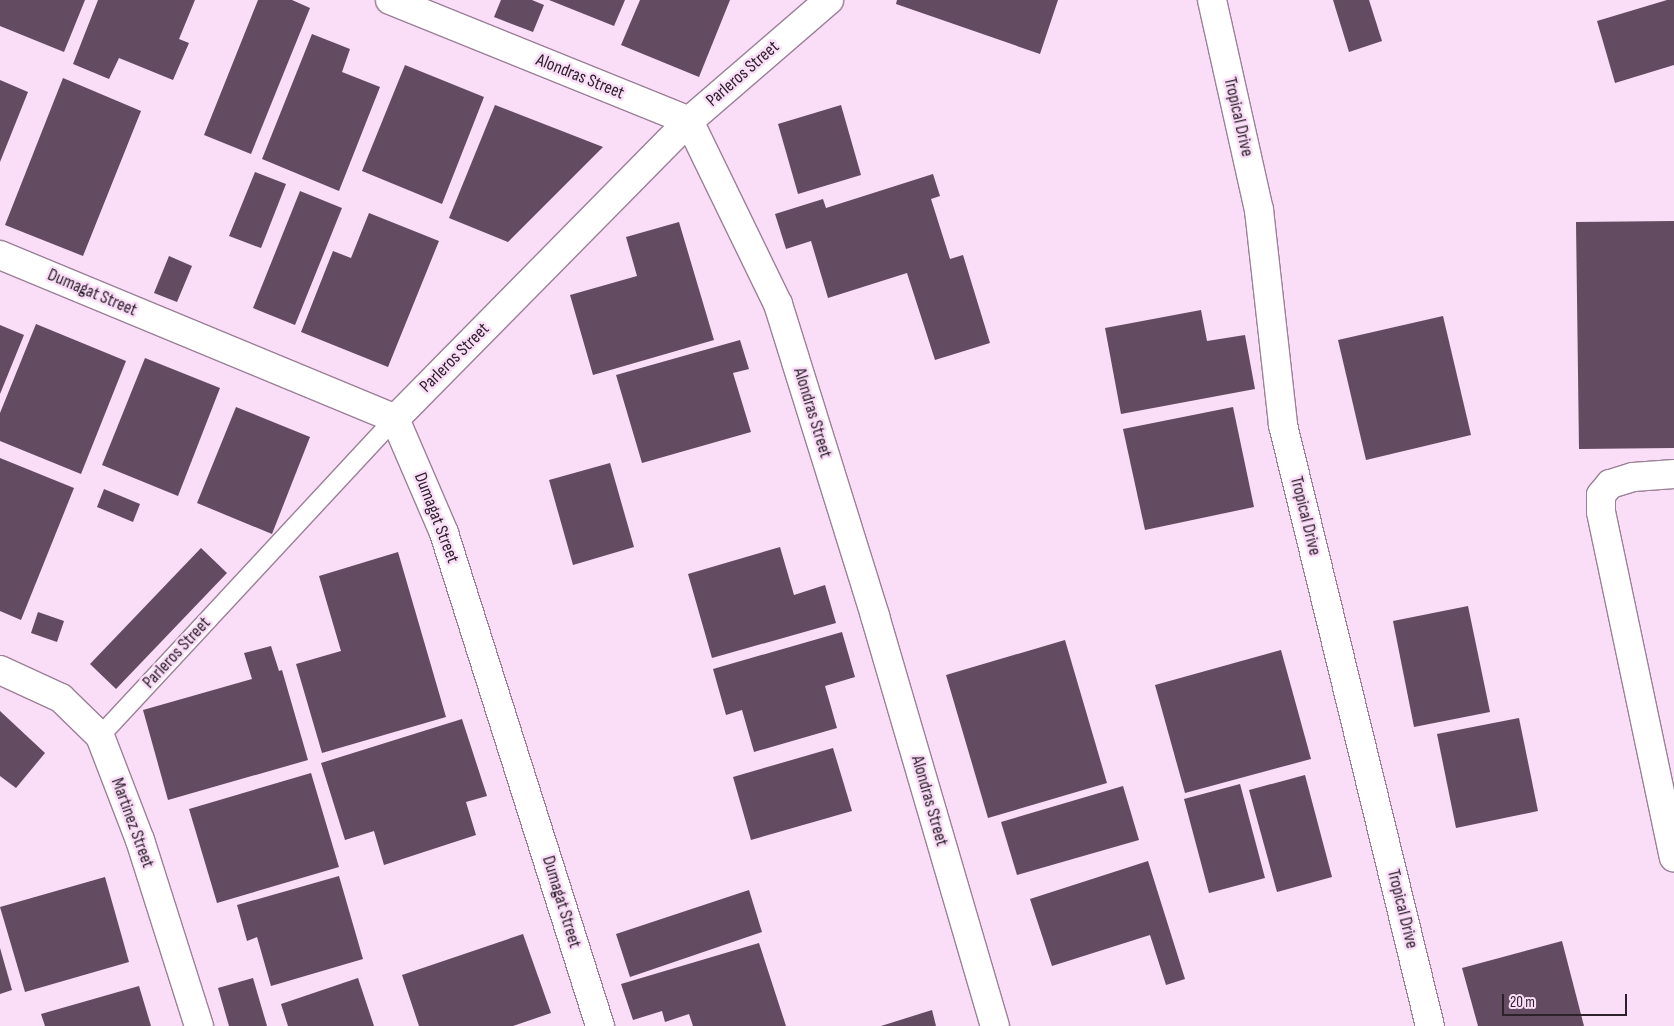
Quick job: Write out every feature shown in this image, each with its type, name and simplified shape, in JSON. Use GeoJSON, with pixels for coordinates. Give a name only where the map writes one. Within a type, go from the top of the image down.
{"type":"FeatureCollection","features":[{"type":"Feature","properties":{"kind":"street","name":"Alondras Street"},"geometry":{"type":"LineString","coordinates":[[390,0],[689,121],[778,304],[875,616],[995,1026]]}},
{"type":"Feature","properties":{"kind":"street","name":"Parleros Street"},"geometry":{"type":"LineString","coordinates":[[395,419],[689,121],[829,0]]}},
{"type":"Feature","properties":{"kind":"street","name":"Tropical Drive"},"geometry":{"type":"LineString","coordinates":[[1212,0],[1259,210],[1283,425],[1430,1026]]}},
{"type":"Feature","properties":{"kind":"street","name":"Dumagat Street"},"geometry":{"type":"LineString","coordinates":[[0,255],[395,419],[444,533],[600,1026]]}},
{"type":"Feature","properties":{"kind":"street"},"geometry":{"type":"LineString","coordinates":[[1674,474],[1633,477],[1610,484],[1601,495],[1601,512],[1674,857]]}},
{"type":"Feature","properties":{"kind":"street","name":"Martinez Street"},"geometry":{"type":"LineString","coordinates":[[0,670],[62,698],[100,736],[140,840],[199,1026]]}},
{"type":"Feature","properties":{"kind":"lane","name":"Parleros Street"},"geometry":{"type":"LineString","coordinates":[[100,736],[395,419]]}},
{"type":"Feature","properties":{"kind":"building"},"geometry":{"type":"Polygon","coordinates":[[[0,0],[85,0],[64,52],[0,26],[0,0]]]}},
{"type":"Feature","properties":{"kind":"building"},"geometry":{"type":"Polygon","coordinates":[[[98,0],[195,0],[179,39],[189,43],[173,80],[119,58],[109,79],[73,64],[98,0]]]}},
{"type":"Feature","properties":{"kind":"building"},"geometry":{"type":"Polygon","coordinates":[[[258,0],[292,0],[310,8],[251,154],[204,135],[258,0]]]}},
{"type":"Feature","properties":{"kind":"building"},"geometry":{"type":"Polygon","coordinates":[[[501,0],[532,0],[544,5],[533,32],[494,17],[501,0]]]}},
{"type":"Feature","properties":{"kind":"building"},"geometry":{"type":"Polygon","coordinates":[[[549,0],[625,0],[614,26],[549,0]]]}},
{"type":"Feature","properties":{"kind":"building"},"geometry":{"type":"Polygon","coordinates":[[[640,0],[730,0],[699,77],[621,45],[640,0]]]}},
{"type":"Feature","properties":{"kind":"building"},"geometry":{"type":"Polygon","coordinates":[[[897,0],[1058,0],[1040,54],[896,4],[897,0]]]}},
{"type":"Feature","properties":{"kind":"building"},"geometry":{"type":"Polygon","coordinates":[[[1333,0],[1369,0],[1382,41],[1349,52],[1333,0]]]}},
{"type":"Feature","properties":{"kind":"building"},"geometry":{"type":"Polygon","coordinates":[[[1667,0],[1674,0],[1674,65],[1615,83],[1597,21],[1667,0]]]}},
{"type":"Feature","properties":{"kind":"building"},"geometry":{"type":"Polygon","coordinates":[[[312,34],[350,49],[342,72],[380,87],[339,191],[262,159],[312,34]]]}},
{"type":"Feature","properties":{"kind":"building"},"geometry":{"type":"Polygon","coordinates":[[[405,65],[484,97],[442,204],[362,171],[405,65]]]}},
{"type":"Feature","properties":{"kind":"building"},"geometry":{"type":"Polygon","coordinates":[[[63,78],[141,111],[83,256],[5,225],[63,78]]]}},
{"type":"Feature","properties":{"kind":"building"},"geometry":{"type":"Polygon","coordinates":[[[0,80],[28,92],[0,162],[0,80]]]}},
{"type":"Feature","properties":{"kind":"building"},"geometry":{"type":"Polygon","coordinates":[[[495,105],[603,147],[508,242],[449,218],[495,105]]]}},
{"type":"Feature","properties":{"kind":"building"},"geometry":{"type":"Polygon","coordinates":[[[841,105],[861,175],[798,194],[778,124],[841,105]]]}},
{"type":"Feature","properties":{"kind":"building"},"geometry":{"type":"Polygon","coordinates":[[[255,172],[286,184],[261,248],[229,236],[255,172]]]}},
{"type":"Feature","properties":{"kind":"building"},"geometry":{"type":"Polygon","coordinates":[[[933,174],[940,196],[931,199],[950,259],[963,255],[990,343],[935,360],[907,273],[828,298],[811,241],[786,249],[775,214],[823,199],[826,208],[933,174]]]}},
{"type":"Feature","properties":{"kind":"building"},"geometry":{"type":"Polygon","coordinates":[[[300,191],[342,208],[295,325],[253,308],[300,191]]]}},
{"type":"Feature","properties":{"kind":"building"},"geometry":{"type":"Polygon","coordinates":[[[369,213],[439,241],[388,367],[301,332],[333,251],[351,258],[369,213]]]}},
{"type":"Feature","properties":{"kind":"building"},"geometry":{"type":"Polygon","coordinates":[[[1674,221],[1674,448],[1579,449],[1576,222],[1674,221]]]}},
{"type":"Feature","properties":{"kind":"building"},"geometry":{"type":"Polygon","coordinates":[[[679,222],[714,340],[593,375],[570,295],[637,276],[626,237],[679,222]]]}},
{"type":"Feature","properties":{"kind":"building"},"geometry":{"type":"Polygon","coordinates":[[[169,256],[192,266],[177,302],[154,293],[169,256]]]}},
{"type":"Feature","properties":{"kind":"building"},"geometry":{"type":"Polygon","coordinates":[[[1201,310],[1207,341],[1245,335],[1255,389],[1121,414],[1105,328],[1201,310]]]}},
{"type":"Feature","properties":{"kind":"building"},"geometry":{"type":"Polygon","coordinates":[[[1443,316],[1471,435],[1366,460],[1338,340],[1443,316]]]}},
{"type":"Feature","properties":{"kind":"building"},"geometry":{"type":"Polygon","coordinates":[[[36,324],[126,361],[81,474],[0,441],[0,413],[36,324]]]}},
{"type":"Feature","properties":{"kind":"building"},"geometry":{"type":"Polygon","coordinates":[[[0,325],[24,335],[0,394],[0,325]]]}},
{"type":"Feature","properties":{"kind":"building"},"geometry":{"type":"Polygon","coordinates":[[[740,340],[749,369],[733,373],[751,432],[642,463],[616,375],[740,340]]]}},
{"type":"Feature","properties":{"kind":"building"},"geometry":{"type":"Polygon","coordinates":[[[145,358],[220,388],[178,496],[102,465],[145,358]]]}},
{"type":"Feature","properties":{"kind":"building"},"geometry":{"type":"Polygon","coordinates":[[[236,407],[310,437],[272,534],[197,503],[236,407]]]}},
{"type":"Feature","properties":{"kind":"building"},"geometry":{"type":"Polygon","coordinates":[[[1233,407],[1254,507],[1145,530],[1123,429],[1233,407]]]}},
{"type":"Feature","properties":{"kind":"building"},"geometry":{"type":"Polygon","coordinates":[[[0,458],[74,488],[21,620],[0,611],[0,458]]]}},
{"type":"Feature","properties":{"kind":"building"},"geometry":{"type":"Polygon","coordinates":[[[610,463],[634,547],[573,565],[549,480],[610,463]]]}},
{"type":"Feature","properties":{"kind":"building"},"geometry":{"type":"Polygon","coordinates":[[[104,489],[140,504],[133,522],[97,507],[104,489]]]}},
{"type":"Feature","properties":{"kind":"building"},"geometry":{"type":"Polygon","coordinates":[[[780,547],[794,595],[825,585],[836,623],[712,658],[688,574],[780,547]]]}},
{"type":"Feature","properties":{"kind":"building"},"geometry":{"type":"Polygon","coordinates":[[[201,548],[227,573],[116,689],[90,664],[201,548]]]}},
{"type":"Feature","properties":{"kind":"building"},"geometry":{"type":"Polygon","coordinates":[[[398,552],[446,717],[322,753],[296,664],[341,651],[319,576],[398,552]]]}},
{"type":"Feature","properties":{"kind":"building"},"geometry":{"type":"Polygon","coordinates":[[[1468,606],[1490,712],[1414,727],[1393,621],[1468,606]]]}},
{"type":"Feature","properties":{"kind":"building"},"geometry":{"type":"Polygon","coordinates":[[[38,612],[64,621],[57,642],[31,633],[38,612]]]}},
{"type":"Feature","properties":{"kind":"building"},"geometry":{"type":"Polygon","coordinates":[[[842,632],[855,677],[825,686],[837,728],[754,752],[742,710],[726,715],[713,669],[842,632]]]}},
{"type":"Feature","properties":{"kind":"building"},"geometry":{"type":"Polygon","coordinates":[[[1065,640],[1107,783],[988,818],[946,675],[1065,640]]]}},
{"type":"Feature","properties":{"kind":"building"},"geometry":{"type":"Polygon","coordinates":[[[271,646],[279,671],[282,670],[308,760],[168,800],[143,710],[252,679],[244,653],[271,646]]]}},
{"type":"Feature","properties":{"kind":"building"},"geometry":{"type":"Polygon","coordinates":[[[1281,650],[1311,759],[1185,793],[1155,685],[1281,650]]]}},
{"type":"Feature","properties":{"kind":"building"},"geometry":{"type":"Polygon","coordinates":[[[0,711],[45,753],[16,788],[0,776],[0,711]]]}},
{"type":"Feature","properties":{"kind":"building"},"geometry":{"type":"Polygon","coordinates":[[[1519,718],[1538,811],[1456,828],[1437,734],[1519,718]]]}},
{"type":"Feature","properties":{"kind":"building"},"geometry":{"type":"Polygon","coordinates":[[[462,719],[487,796],[466,802],[476,835],[384,865],[374,831],[345,840],[321,763],[462,719]]]}},
{"type":"Feature","properties":{"kind":"building"},"geometry":{"type":"Polygon","coordinates":[[[833,748],[852,811],[751,840],[733,777],[833,748]]]}},
{"type":"Feature","properties":{"kind":"building"},"geometry":{"type":"Polygon","coordinates":[[[311,773],[339,867],[217,903],[189,809],[311,773]]]}},
{"type":"Feature","properties":{"kind":"building"},"geometry":{"type":"Polygon","coordinates":[[[1305,775],[1332,877],[1277,892],[1249,790],[1305,775]]]}},
{"type":"Feature","properties":{"kind":"building"},"geometry":{"type":"Polygon","coordinates":[[[1240,784],[1265,878],[1209,893],[1184,799],[1240,784]]]}},
{"type":"Feature","properties":{"kind":"building"},"geometry":{"type":"Polygon","coordinates":[[[1123,786],[1139,840],[1017,875],[1001,822],[1123,786]]]}},
{"type":"Feature","properties":{"kind":"building"},"geometry":{"type":"Polygon","coordinates":[[[1148,861],[1185,979],[1166,985],[1150,935],[1052,966],[1030,899],[1148,861]]]}},
{"type":"Feature","properties":{"kind":"building"},"geometry":{"type":"Polygon","coordinates":[[[339,876],[363,959],[271,986],[257,937],[247,941],[237,905],[339,876]]]}},
{"type":"Feature","properties":{"kind":"building"},"geometry":{"type":"Polygon","coordinates":[[[105,877],[129,962],[25,992],[0,907],[105,877]]]}},
{"type":"Feature","properties":{"kind":"building"},"geometry":{"type":"Polygon","coordinates":[[[749,890],[762,932],[630,977],[616,934],[749,890]]]}},
{"type":"Feature","properties":{"kind":"building"},"geometry":{"type":"Polygon","coordinates":[[[523,934],[551,1013],[513,1026],[419,1026],[402,975],[523,934]]]}},
{"type":"Feature","properties":{"kind":"building"},"geometry":{"type":"Polygon","coordinates":[[[1562,941],[1584,1026],[1478,1026],[1462,968],[1562,941]]]}},
{"type":"Feature","properties":{"kind":"building"},"geometry":{"type":"Polygon","coordinates":[[[759,943],[786,1026],[693,1026],[689,1014],[665,1022],[662,1011],[633,1020],[621,984],[759,943]]]}},
{"type":"Feature","properties":{"kind":"building"},"geometry":{"type":"Polygon","coordinates":[[[0,948],[12,990],[0,994],[0,948]]]}},
{"type":"Feature","properties":{"kind":"building"},"geometry":{"type":"Polygon","coordinates":[[[253,978],[267,1026],[229,1026],[218,988],[253,978]]]}},
{"type":"Feature","properties":{"kind":"building"},"geometry":{"type":"Polygon","coordinates":[[[358,978],[374,1026],[288,1026],[281,1004],[358,978]]]}},
{"type":"Feature","properties":{"kind":"building"},"geometry":{"type":"Polygon","coordinates":[[[139,986],[151,1026],[45,1026],[41,1014],[139,986]]]}},
{"type":"Feature","properties":{"kind":"building"},"geometry":{"type":"Polygon","coordinates":[[[932,1010],[936,1026],[881,1026],[932,1010]]]}}]}
